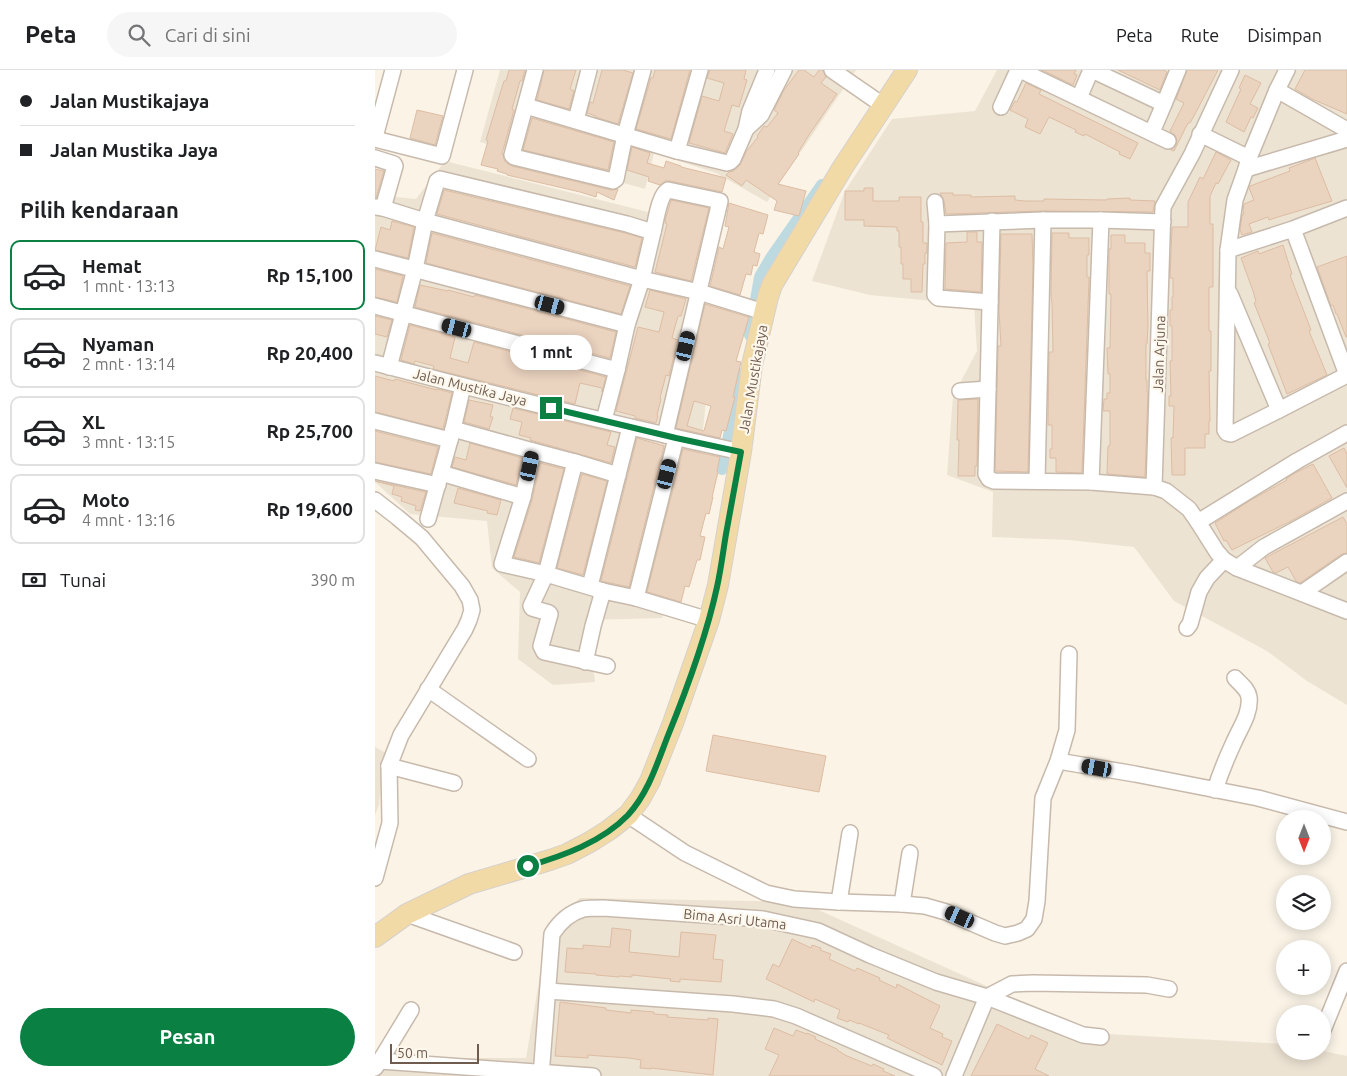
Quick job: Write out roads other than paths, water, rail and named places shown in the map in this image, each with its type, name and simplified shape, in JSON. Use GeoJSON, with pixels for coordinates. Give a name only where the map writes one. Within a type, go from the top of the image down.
{"type":"FeatureCollection","features":[{"type":"Feature","properties":{"kind":"main road","name":"Jalan Mustikajaya"},"geometry":{"type":"LineString","coordinates":[[375,937],[407,914],[469,884],[550,860],[567,854],[590,842],[609,830],[627,815],[639,799],[650,781],[673,723],[709,620],[718,585],[741,452],[753,365],[772,284],[843,167],[907,70]]}},
{"type":"Feature","properties":{"kind":"street"},"geometry":{"type":"LineString","coordinates":[[393,70],[375,138],[442,156],[465,70]]}},
{"type":"Feature","properties":{"kind":"street"},"geometry":{"type":"LineString","coordinates":[[535,70],[512,155],[614,181],[643,70]]}},
{"type":"Feature","properties":{"kind":"street"},"geometry":{"type":"LineString","coordinates":[[576,120],[589,70]]}},
{"type":"Feature","properties":{"kind":"street"},"geometry":{"type":"LineString","coordinates":[[677,151],[700,70]]}},
{"type":"Feature","properties":{"kind":"street"},"geometry":{"type":"LineString","coordinates":[[526,106],[677,151],[727,163],[733,159],[746,129],[750,111],[767,70]]}},
{"type":"Feature","properties":{"kind":"street"},"geometry":{"type":"LineString","coordinates":[[746,129],[761,115],[784,70]]}},
{"type":"Feature","properties":{"kind":"street"},"geometry":{"type":"LineString","coordinates":[[832,70],[884,106]]}},
{"type":"Feature","properties":{"kind":"street"},"geometry":{"type":"LineString","coordinates":[[1001,106],[1019,70],[1152,132],[1191,154]]}},
{"type":"Feature","properties":{"kind":"street"},"geometry":{"type":"LineString","coordinates":[[1079,98],[1091,70],[1163,104]]}},
{"type":"Feature","properties":{"kind":"street"},"geometry":{"type":"LineString","coordinates":[[1152,132],[1178,70]]}},
{"type":"Feature","properties":{"kind":"street","name":"Jalan Arjuna"},"geometry":{"type":"LineString","coordinates":[[1154,487],[1163,208],[1231,70]]}},
{"type":"Feature","properties":{"kind":"street"},"geometry":{"type":"LineString","coordinates":[[1287,70],[1247,163],[1235,200],[1228,250],[1225,430],[1227,433],[1231,434],[1347,375],[1293,229]]}},
{"type":"Feature","properties":{"kind":"street"},"geometry":{"type":"LineString","coordinates":[[1277,90],[1347,130]]}},
{"type":"Feature","properties":{"kind":"street"},"geometry":{"type":"LineString","coordinates":[[1200,134],[1247,163],[1347,139]]}},
{"type":"Feature","properties":{"kind":"street"},"geometry":{"type":"LineString","coordinates":[[375,158],[395,166],[379,208],[642,279],[699,292],[765,312]]}},
{"type":"Feature","properties":{"kind":"street"},"geometry":{"type":"LineString","coordinates":[[382,365],[403,315],[425,221],[437,181],[440,179],[653,232]]}},
{"type":"Feature","properties":{"kind":"street"},"geometry":{"type":"LineString","coordinates":[[604,420],[627,325],[642,279],[663,194],[668,190],[677,190],[720,201],[699,292],[671,436],[636,598]]}},
{"type":"Feature","properties":{"kind":"street"},"geometry":{"type":"LineString","coordinates":[[935,202],[937,224],[935,295],[938,298],[990,302]]}},
{"type":"Feature","properties":{"kind":"street"},"geometry":{"type":"LineString","coordinates":[[1228,250],[1293,229],[1347,208]]}},
{"type":"Feature","properties":{"kind":"street"},"geometry":{"type":"LineString","coordinates":[[937,224],[1043,220],[1163,222]]}},
{"type":"Feature","properties":{"kind":"street"},"geometry":{"type":"LineString","coordinates":[[1037,481],[1043,220]]}},
{"type":"Feature","properties":{"kind":"street"},"geometry":{"type":"LineString","coordinates":[[1091,482],[1101,220]]}},
{"type":"Feature","properties":{"kind":"street"},"geometry":{"type":"LineString","coordinates":[[992,221],[986,474],[989,479],[994,481],[1091,482],[1154,487],[1166,491],[1189,509],[1217,552],[1231,564],[1347,611]]}},
{"type":"Feature","properties":{"kind":"street"},"geometry":{"type":"LineString","coordinates":[[375,259],[627,325]]}},
{"type":"Feature","properties":{"kind":"street"},"geometry":{"type":"LineString","coordinates":[[1228,288],[1279,410]]}},
{"type":"Feature","properties":{"kind":"street"},"geometry":{"type":"LineString","coordinates":[[375,306],[403,315],[617,370]]}},
{"type":"Feature","properties":{"kind":"street","name":"Jalan Mustika Jaya"},"geometry":{"type":"LineString","coordinates":[[382,365],[741,452]]}},
{"type":"Feature","properties":{"kind":"street"},"geometry":{"type":"LineString","coordinates":[[428,519],[452,434],[463,386]]}},
{"type":"Feature","properties":{"kind":"street"},"geometry":{"type":"LineString","coordinates":[[960,391],[988,389]]}},
{"type":"Feature","properties":{"kind":"street"},"geometry":{"type":"LineString","coordinates":[[375,421],[452,434],[533,451],[619,474]]}},
{"type":"Feature","properties":{"kind":"street"},"geometry":{"type":"LineString","coordinates":[[585,662],[593,626],[597,588],[630,426]]}},
{"type":"Feature","properties":{"kind":"street"},"geometry":{"type":"LineString","coordinates":[[1198,522],[1297,461],[1347,433]]}},
{"type":"Feature","properties":{"kind":"street"},"geometry":{"type":"LineString","coordinates":[[533,451],[523,497],[502,563],[504,565],[636,598],[709,620]]}},
{"type":"Feature","properties":{"kind":"street"},"geometry":{"type":"LineString","coordinates":[[575,462],[546,574],[531,606],[550,614],[541,646],[544,652],[607,666]]}},
{"type":"Feature","properties":{"kind":"street"},"geometry":{"type":"LineString","coordinates":[[375,471],[439,479],[523,497]]}},
{"type":"Feature","properties":{"kind":"street"},"geometry":{"type":"LineString","coordinates":[[375,500],[422,538],[462,586],[473,610],[469,620],[401,735],[389,766],[390,823],[375,878]]}},
{"type":"Feature","properties":{"kind":"street"},"geometry":{"type":"LineString","coordinates":[[1187,628],[1199,592],[1207,578],[1347,500]]}},
{"type":"Feature","properties":{"kind":"street"},"geometry":{"type":"LineString","coordinates":[[1302,593],[1347,562]]}},
{"type":"Feature","properties":{"kind":"street"},"geometry":{"type":"LineString","coordinates":[[627,815],[685,853],[767,893],[794,899],[925,906],[946,912],[1005,936],[1018,933],[1027,929],[1034,919],[1037,900],[1043,798],[1059,761],[1067,730],[1069,654]]}},
{"type":"Feature","properties":{"kind":"street"},"geometry":{"type":"LineString","coordinates":[[1215,790],[1234,741],[1246,718],[1249,706],[1247,692],[1235,678]]}},
{"type":"Feature","properties":{"kind":"street"},"geometry":{"type":"LineString","coordinates":[[428,689],[528,759]]}},
{"type":"Feature","properties":{"kind":"street"},"geometry":{"type":"LineString","coordinates":[[1059,761],[1258,798],[1347,822]]}},
{"type":"Feature","properties":{"kind":"street"},"geometry":{"type":"LineString","coordinates":[[389,766],[454,782]]}},
{"type":"Feature","properties":{"kind":"street"},"geometry":{"type":"LineString","coordinates":[[839,902],[850,833]]}},
{"type":"Feature","properties":{"kind":"street"},"geometry":{"type":"LineString","coordinates":[[902,904],[910,853]]}},
{"type":"Feature","properties":{"kind":"street","name":"Bima Asri Utama"},"geometry":{"type":"LineString","coordinates":[[541,1074],[552,934],[563,919],[583,909],[603,908],[763,919],[818,931],[936,982],[987,997],[1083,1035],[1101,1037]]}},
{"type":"Feature","properties":{"kind":"street"},"geometry":{"type":"LineString","coordinates":[[407,914],[514,952]]}},
{"type":"Feature","properties":{"kind":"street"},"geometry":{"type":"LineString","coordinates":[[1331,1010],[1347,971]]}},
{"type":"Feature","properties":{"kind":"street"},"geometry":{"type":"LineString","coordinates":[[954,1076],[987,997],[1012,984],[1033,982],[1147,985],[1169,989]]}},
{"type":"Feature","properties":{"kind":"street"},"geometry":{"type":"LineString","coordinates":[[548,991],[733,1004],[774,1009],[796,1016],[934,1076]]}},
{"type":"Feature","properties":{"kind":"street"},"geometry":{"type":"LineString","coordinates":[[377,1064],[404,1024],[411,1010]]}},
{"type":"Feature","properties":{"kind":"street"},"geometry":{"type":"LineString","coordinates":[[377,1064],[593,1076]]}},
{"type":"Feature","properties":{"kind":"waterway"},"geometry":{"type":"LineString","coordinates":[[750,335],[760,277],[822,185]]}},
{"type":"Feature","properties":{"kind":"waterway"},"geometry":{"type":"LineString","coordinates":[[722,469],[742,374]]}}]}
